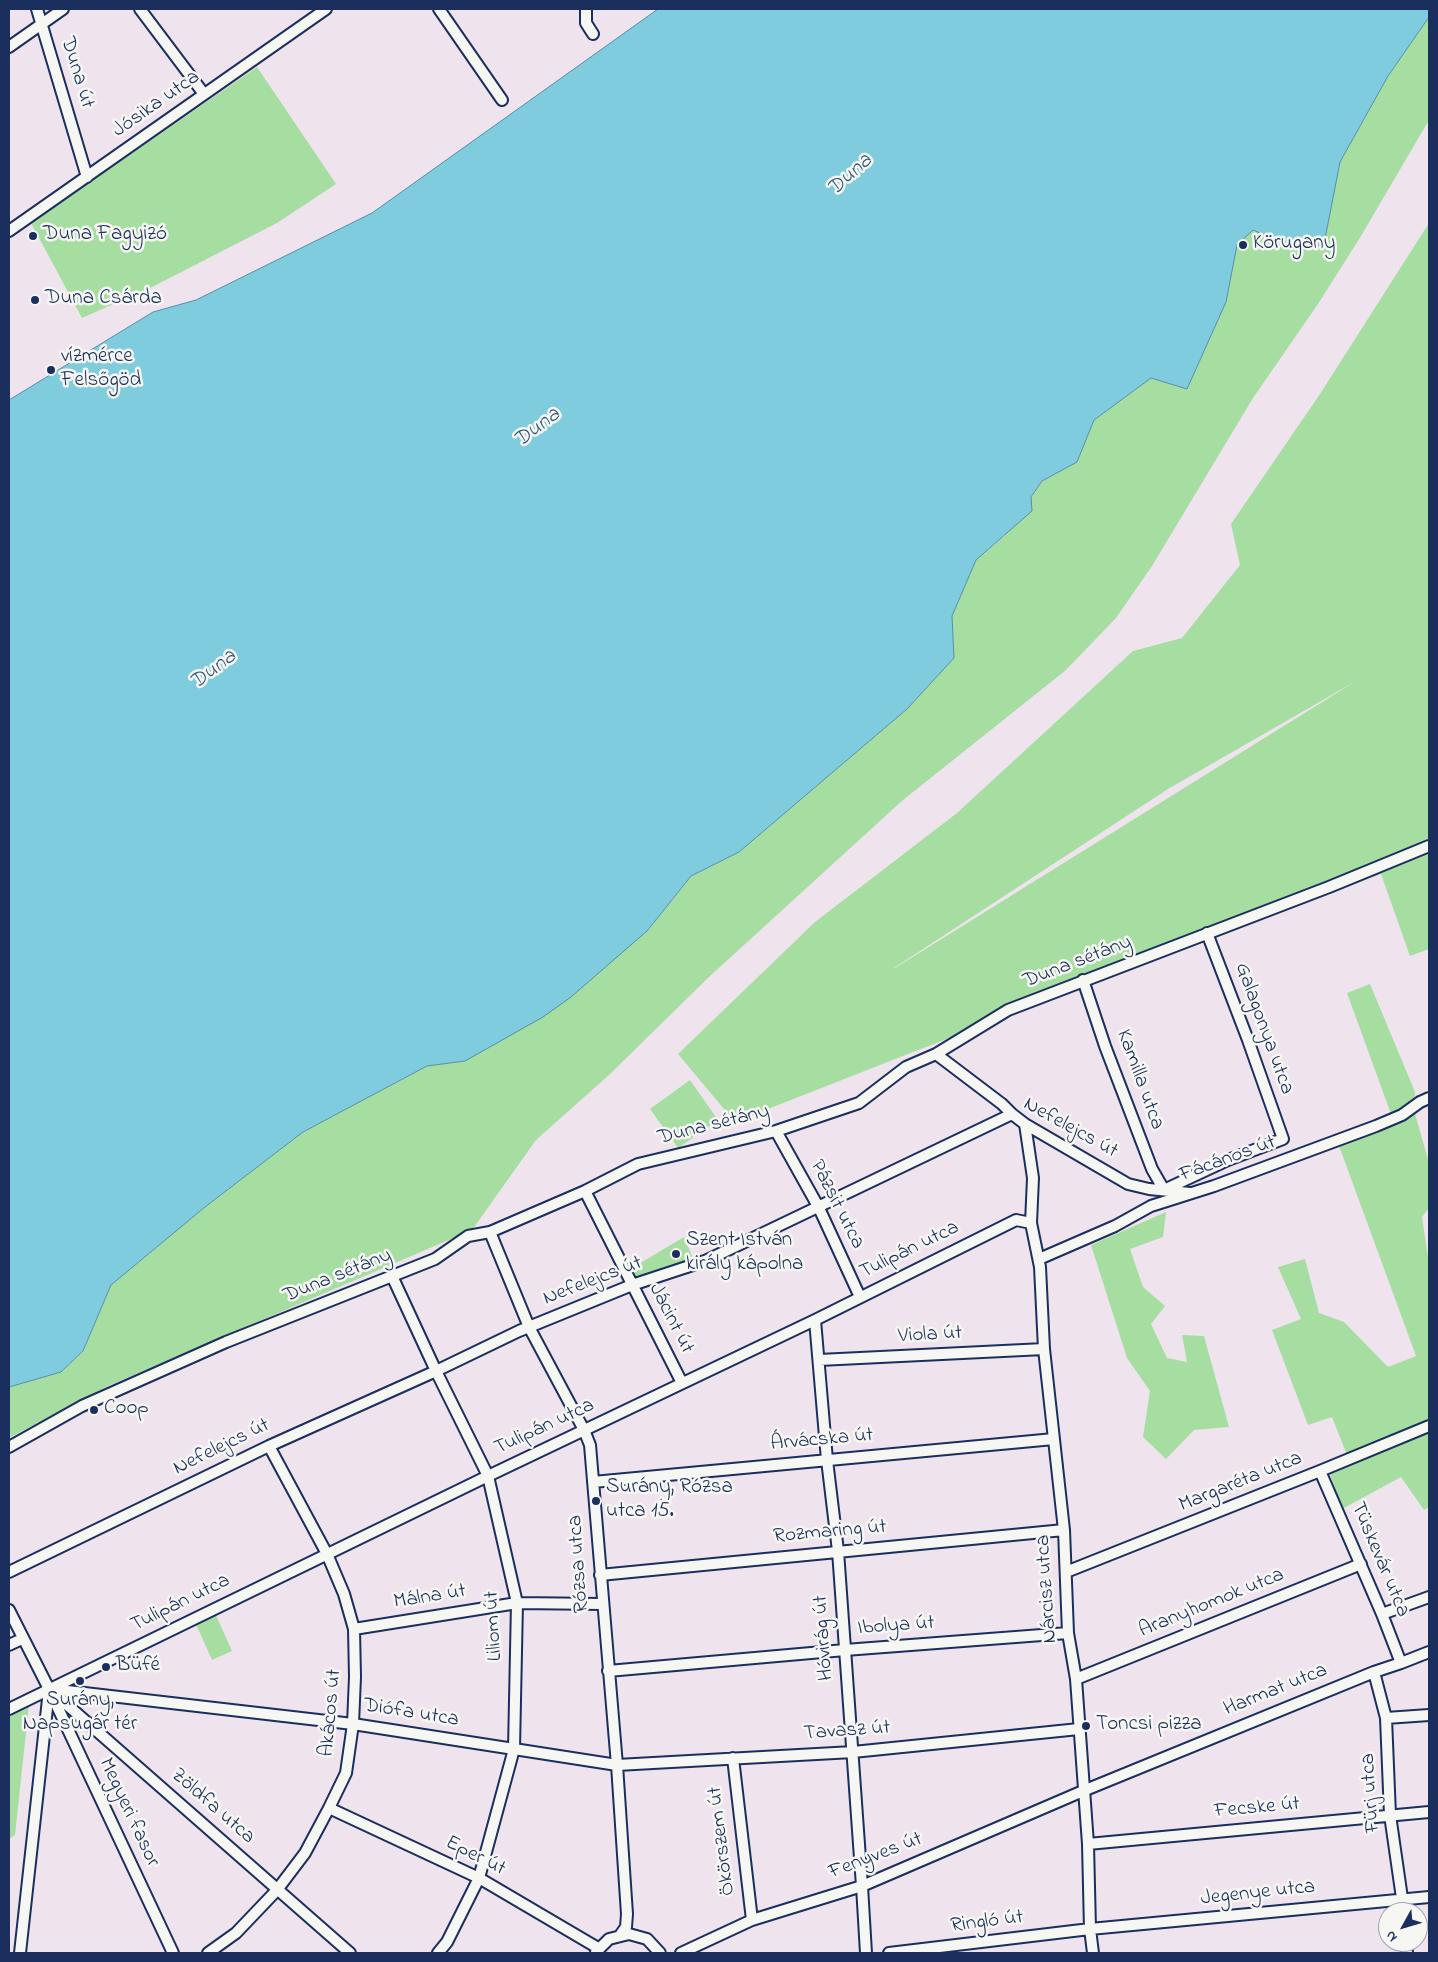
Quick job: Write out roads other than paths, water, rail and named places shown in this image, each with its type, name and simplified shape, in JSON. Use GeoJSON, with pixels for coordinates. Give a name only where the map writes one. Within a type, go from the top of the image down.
{"type":"FeatureCollection","features":[{"type":"Feature","properties":{"kind":"street","name":"Duna út"},"geometry":{"type":"LineString","coordinates":[[37,9],[87,177]]}},
{"type":"Feature","properties":{"kind":"street"},"geometry":{"type":"LineString","coordinates":[[9,47],[63,9]]}},
{"type":"Feature","properties":{"kind":"street"},"geometry":{"type":"LineString","coordinates":[[140,9],[204,94]]}},
{"type":"Feature","properties":{"kind":"street","name":"Jósika utca"},"geometry":{"type":"LineString","coordinates":[[9,231],[326,9]]}},
{"type":"Feature","properties":{"kind":"street"},"geometry":{"type":"LineString","coordinates":[[439,9],[502,100]]}},
{"type":"Feature","properties":{"kind":"street"},"geometry":{"type":"LineString","coordinates":[[586,9],[586,23],[593,34]]}},
{"type":"Feature","properties":{"kind":"street","name":"Duna sétány"},"geometry":{"type":"LineString","coordinates":[[9,1447],[82,1406],[226,1342],[435,1258],[468,1236],[490,1232],[585,1191],[638,1164],[776,1132],[859,1103],[906,1067],[936,1054],[1008,1010],[1329,887],[1429,846]]}},
{"type":"Feature","properties":{"kind":"street","name":"Galagonya utca"},"geometry":{"type":"LineString","coordinates":[[1164,1190],[1228,1160],[1283,1139],[1207,933]]}},
{"type":"Feature","properties":{"kind":"street","name":"Kamilla utca"},"geometry":{"type":"LineString","coordinates":[[1083,980],[1105,1046],[1152,1169],[1164,1190]]}},
{"type":"Feature","properties":{"kind":"street"},"geometry":{"type":"LineString","coordinates":[[936,1054],[1002,1104],[1012,1114]]}},
{"type":"Feature","properties":{"kind":"street","name":"Fácános út"},"geometry":{"type":"LineString","coordinates":[[1039,1259],[1115,1226],[1151,1206],[1214,1186],[1376,1126],[1402,1115],[1426,1098]]}},
{"type":"Feature","properties":{"kind":"street","name":"Nefelejcs út"},"geometry":{"type":"LineString","coordinates":[[9,1572],[269,1446],[436,1371],[529,1326],[632,1285],[705,1261],[1012,1114],[1025,1124],[1128,1184],[1149,1189],[1190,1193]]}},
{"type":"Feature","properties":{"kind":"street","name":"Nárcisz utca"},"geometry":{"type":"LineString","coordinates":[[1025,1124],[1033,1178],[1031,1223],[1039,1259],[1044,1349],[1064,1530],[1068,1632],[1076,1679],[1088,1844],[1090,1929],[1093,1953]]}},
{"type":"Feature","properties":{"kind":"street","name":"Pázsit utca"},"geometry":{"type":"LineString","coordinates":[[776,1132],[819,1208],[860,1297]]}},
{"type":"Feature","properties":{"kind":"street"},"geometry":{"type":"LineString","coordinates":[[1151,1206],[1164,1190]]}},
{"type":"Feature","properties":{"kind":"street","name":"Jácint út"},"geometry":{"type":"LineString","coordinates":[[585,1191],[682,1383]]}},
{"type":"Feature","properties":{"kind":"street","name":"Tulipán utca"},"geometry":{"type":"LineString","coordinates":[[9,1709],[488,1476],[815,1320],[1016,1220],[1031,1223]]}},
{"type":"Feature","properties":{"kind":"street","name":"Rózsa utca"},"geometry":{"type":"LineString","coordinates":[[490,1232],[529,1326],[584,1430],[590,1445],[617,1765],[627,1914]]}},
{"type":"Feature","properties":{"kind":"street","name":"Liliom út"},"geometry":{"type":"LineString","coordinates":[[392,1276],[488,1476],[517,1603],[514,1749],[480,1878],[447,1942],[438,1953]]}},
{"type":"Feature","properties":{"kind":"street","name":"Hóvirág út"},"geometry":{"type":"LineString","coordinates":[[815,1320],[827,1460],[838,1551],[866,1953]]}},
{"type":"Feature","properties":{"kind":"street","name":"Viola út"},"geometry":{"type":"LineString","coordinates":[[819,1360],[1044,1349]]}},
{"type":"Feature","properties":{"kind":"street","name":"Margaréta utca"},"geometry":{"type":"LineString","coordinates":[[1066,1572],[1429,1426]]}},
{"type":"Feature","properties":{"kind":"street","name":"Árvácska út"},"geometry":{"type":"LineString","coordinates":[[593,1482],[1054,1439]]}},
{"type":"Feature","properties":{"kind":"street","name":"Akácos út"},"geometry":{"type":"LineString","coordinates":[[208,1953],[236,1934],[277,1890],[305,1853],[346,1773],[353,1724],[355,1677],[354,1629],[344,1594],[327,1554],[269,1446]]}},
{"type":"Feature","properties":{"kind":"street","name":"Tüskevár utca"},"geometry":{"type":"LineString","coordinates":[[1320,1471],[1382,1614],[1401,1664]]}},
{"type":"Feature","properties":{"kind":"street","name":"Rozmaring út"},"geometry":{"type":"LineString","coordinates":[[600,1575],[1064,1530]]}},
{"type":"Feature","properties":{"kind":"street","name":"Aranyhomok utca"},"geometry":{"type":"LineString","coordinates":[[1076,1679],[1361,1564]]}},
{"type":"Feature","properties":{"kind":"street"},"geometry":{"type":"LineString","coordinates":[[1382,1614],[1429,1597]]}},
{"type":"Feature","properties":{"kind":"street","name":"Málna út"},"geometry":{"type":"LineString","coordinates":[[354,1629],[517,1603],[602,1604]]}},
{"type":"Feature","properties":{"kind":"street","name":"Megyeri fasor"},"geometry":{"type":"LineString","coordinates":[[9,1610],[22,1639],[50,1689],[173,1953]]}},
{"type":"Feature","properties":{"kind":"street","name":"Ibolya út"},"geometry":{"type":"LineString","coordinates":[[608,1671],[1068,1632]]}},
{"type":"Feature","properties":{"kind":"street"},"geometry":{"type":"LineString","coordinates":[[9,1645],[22,1639]]}},
{"type":"Feature","properties":{"kind":"street","name":"Harmat utca"},"geometry":{"type":"LineString","coordinates":[[1083,1791],[1374,1672],[1401,1664],[1429,1652]]}},
{"type":"Feature","properties":{"kind":"street","name":"Fürj utca"},"geometry":{"type":"LineString","coordinates":[[1374,1672],[1386,1718],[1390,1815],[1403,1902]]}},
{"type":"Feature","properties":{"kind":"street"},"geometry":{"type":"LineString","coordinates":[[20,1953],[50,1689]]}},
{"type":"Feature","properties":{"kind":"street","name":"Diófa utca"},"geometry":{"type":"LineString","coordinates":[[50,1689],[353,1724],[617,1765]]}},
{"type":"Feature","properties":{"kind":"street","name":"Zöldfa utca"},"geometry":{"type":"LineString","coordinates":[[50,1689],[350,1953]]}},
{"type":"Feature","properties":{"kind":"street"},"geometry":{"type":"LineString","coordinates":[[1386,1718],[1429,1715]]}},
{"type":"Feature","properties":{"kind":"street","name":"Tavasz út"},"geometry":{"type":"LineString","coordinates":[[617,1765],[852,1752],[1079,1729]]}},
{"type":"Feature","properties":{"kind":"street","name":"Ökörszem út"},"geometry":{"type":"LineString","coordinates":[[733,1758],[752,1920]]}},
{"type":"Feature","properties":{"kind":"street","name":"Fenyves út"},"geometry":{"type":"LineString","coordinates":[[681,1953],[752,1920],[862,1886],[1083,1791]]}},
{"type":"Feature","properties":{"kind":"street","name":"Eper út"},"geometry":{"type":"LineString","coordinates":[[329,1808],[480,1878],[597,1951]]}},
{"type":"Feature","properties":{"kind":"street","name":"Fecske út"},"geometry":{"type":"LineString","coordinates":[[1088,1844],[1429,1812]]}},
{"type":"Feature","properties":{"kind":"street","name":"Jegenye utca"},"geometry":{"type":"LineString","coordinates":[[1090,1929],[1429,1897]]}},
{"type":"Feature","properties":{"kind":"street"},"geometry":{"type":"LineString","coordinates":[[621,1934],[626,1927],[627,1914]]}},
{"type":"Feature","properties":{"kind":"street"},"geometry":{"type":"LineString","coordinates":[[627,1914],[633,1927],[641,1936],[653,1943],[660,1953]]}},
{"type":"Feature","properties":{"kind":"street","name":"Ringló út"},"geometry":{"type":"LineString","coordinates":[[889,1953],[1090,1929]]}},
{"type":"Feature","properties":{"kind":"street"},"geometry":{"type":"LineString","coordinates":[[597,1951],[609,1939],[621,1934],[641,1936]]}},
{"type":"Feature","properties":{"kind":"water","name":"Duna"},"geometry":{"type":"Polygon","coordinates":[[[658,9],[1429,9],[1429,17],[1388,76],[1340,162],[1324,244],[1299,251],[1253,230],[1237,245],[1226,302],[1187,389],[1151,378],[1094,420],[1077,462],[1042,481],[1031,497],[1032,511],[976,560],[952,616],[954,658],[907,709],[739,852],[691,876],[647,931],[571,997],[543,1017],[465,1061],[427,1066],[303,1132],[205,1207],[111,1285],[83,1351],[61,1372],[9,1387],[9,400],[153,312],[196,300],[372,213],[658,9]]]}},
{"type":"Feature","properties":{"kind":"place","name":"Duna Fagyizó"},"geometry":{"type":"Point","coordinates":[33,236]}},
{"type":"Feature","properties":{"kind":"place","name":"Körugany"},"geometry":{"type":"Point","coordinates":[1243,245]}},
{"type":"Feature","properties":{"kind":"place","name":"Duna Csárda"},"geometry":{"type":"Point","coordinates":[35,300]}},
{"type":"Feature","properties":{"kind":"place","name":"vízmérce Felsőgöd"},"geometry":{"type":"Point","coordinates":[51,370]}},
{"type":"Feature","properties":{"kind":"place","name":"Szent István király kápolna"},"geometry":{"type":"Point","coordinates":[676,1254]}},
{"type":"Feature","properties":{"kind":"place","name":"Coop"},"geometry":{"type":"Point","coordinates":[94,1410]}},
{"type":"Feature","properties":{"kind":"place","name":"Surány, Rózsa utca 15."},"geometry":{"type":"Point","coordinates":[596,1501]}},
{"type":"Feature","properties":{"kind":"place","name":"Büfé"},"geometry":{"type":"Point","coordinates":[106,1667]}},
{"type":"Feature","properties":{"kind":"place","name":"Surány, Napsugár tér"},"geometry":{"type":"Point","coordinates":[80,1681]}},
{"type":"Feature","properties":{"kind":"place","name":"Toncsi pizza"},"geometry":{"type":"Point","coordinates":[1086,1726]}}]}
